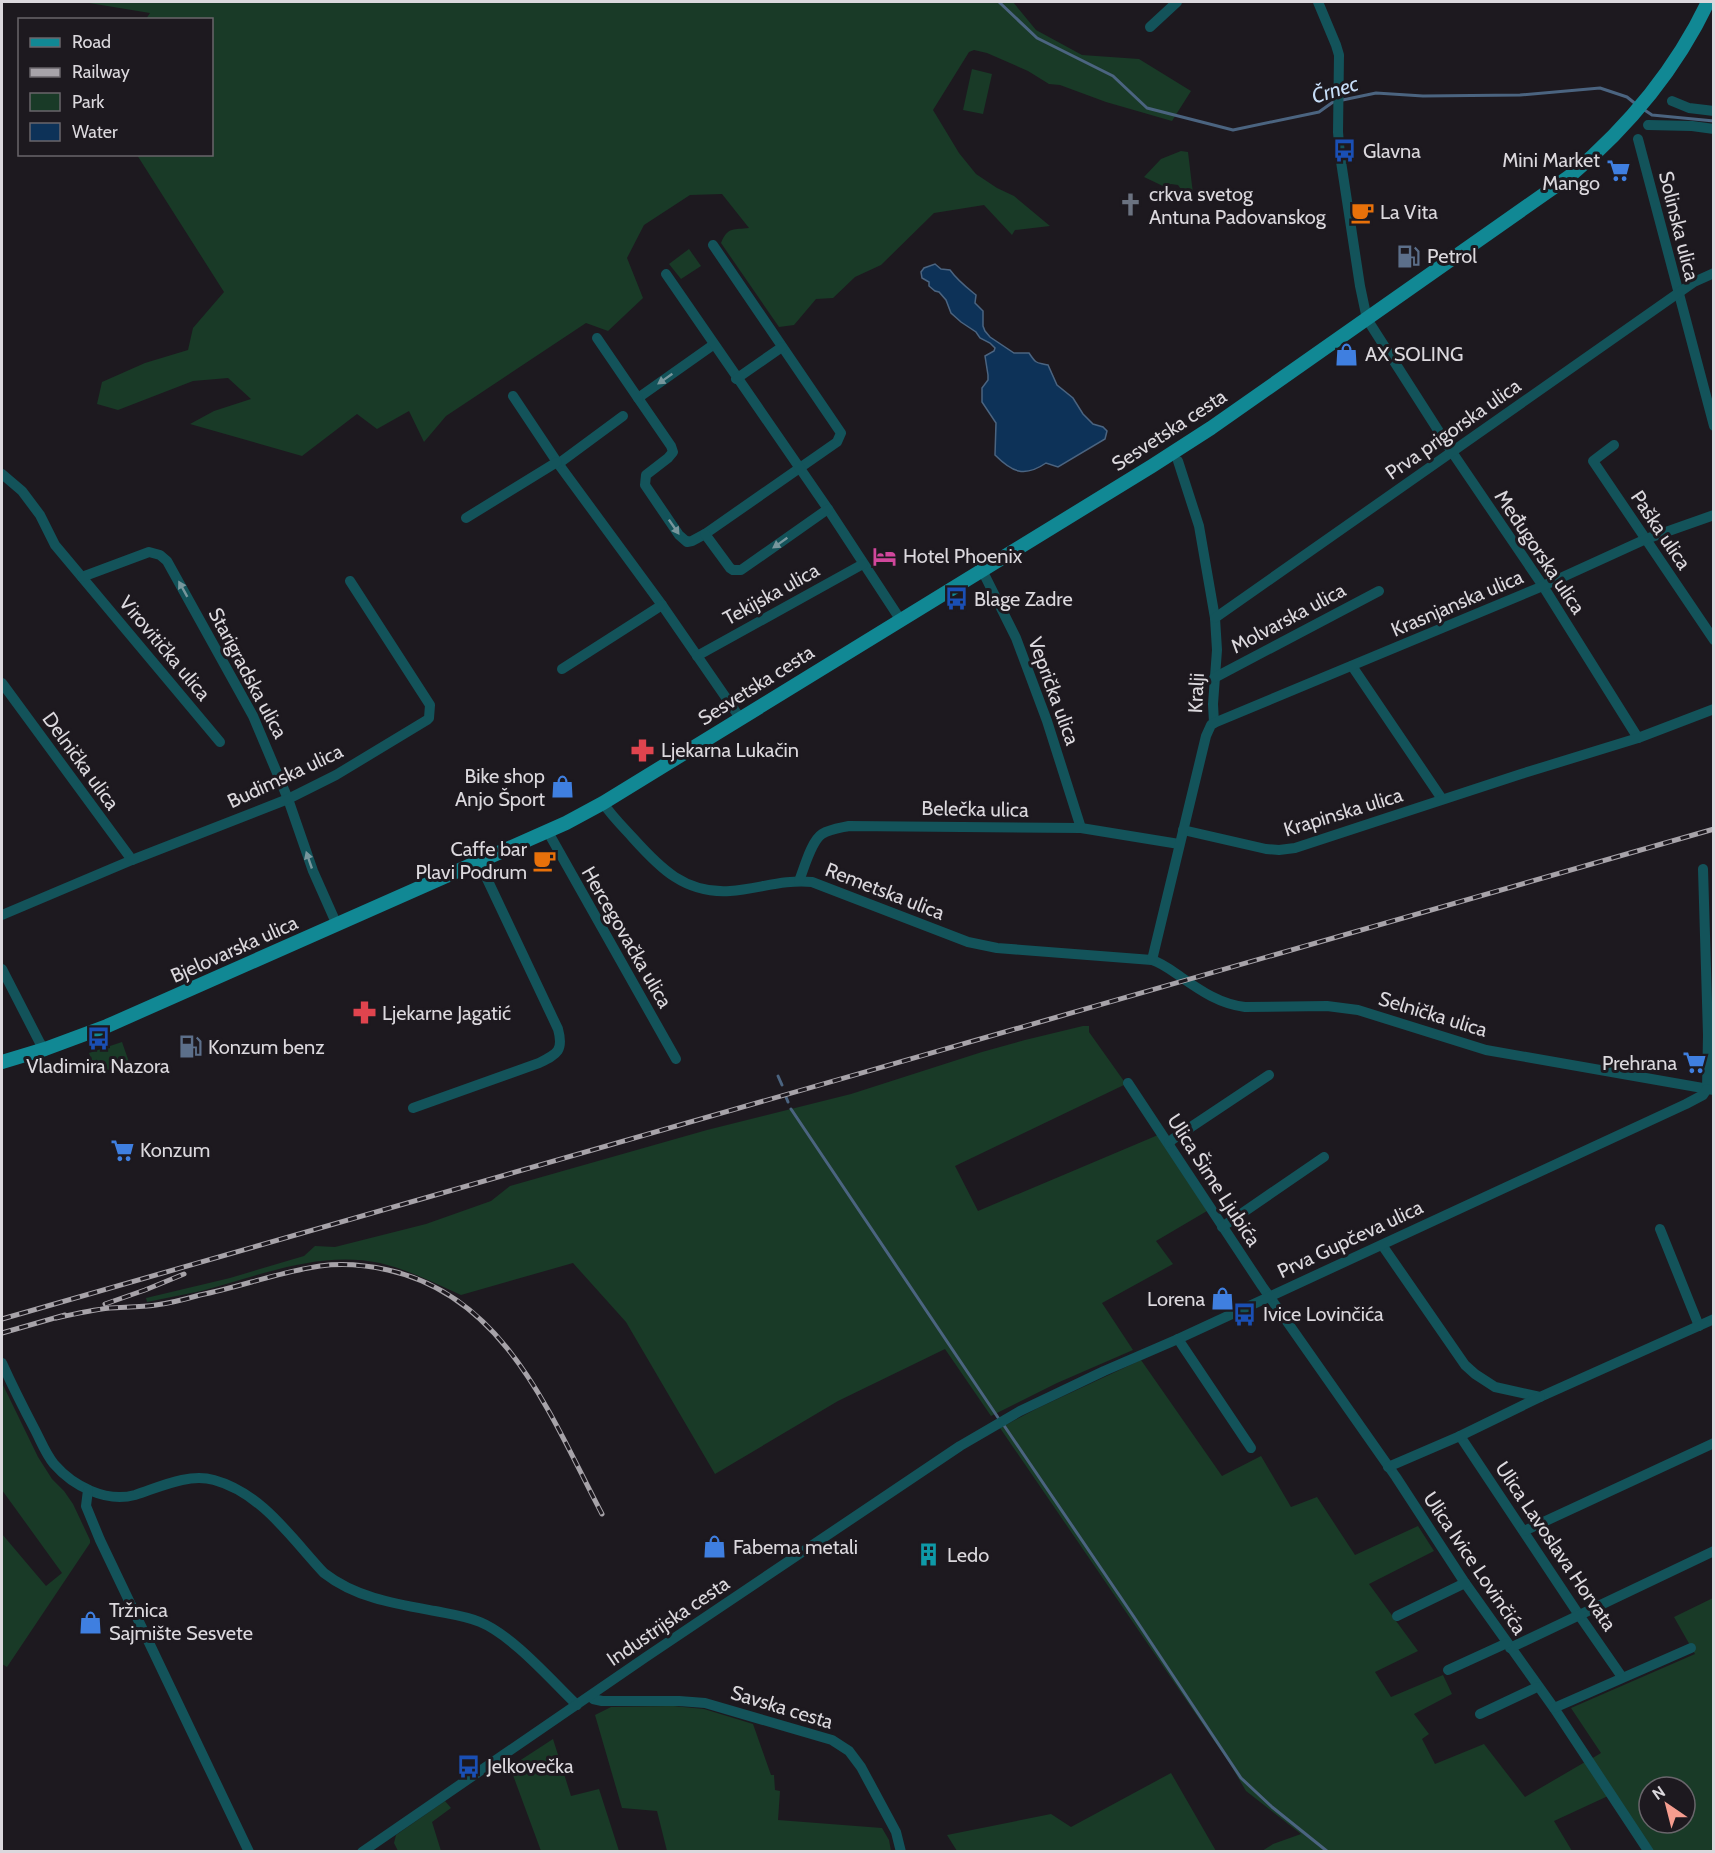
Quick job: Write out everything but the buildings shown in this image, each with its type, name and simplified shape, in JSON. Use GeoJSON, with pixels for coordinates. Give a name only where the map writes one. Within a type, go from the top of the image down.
{"type":"FeatureCollection","features":[{"type":"Feature","properties":{"kind":"main road","name":"Sesvetska cesta"},"geometry":{"type":"LineString","coordinates":[[1700,20],[1708,2]]}},
{"type":"Feature","properties":{"kind":"main road","name":"Sesvetska cesta"},"geometry":{"type":"LineString","coordinates":[[603,803],[1211,428],[1570,176],[1606,144],[1635,113],[1700,20],[1713,6]]}},
{"type":"Feature","properties":{"kind":"main road","name":"Bjelovarska ulica"},"geometry":{"type":"LineString","coordinates":[[2,1062],[45,1049],[134,1014],[334,919],[479,862],[548,832],[603,803]]}},
{"type":"Feature","properties":{"kind":"street"},"geometry":{"type":"LineString","coordinates":[[1150,27],[1177,2]]}},
{"type":"Feature","properties":{"kind":"street"},"geometry":{"type":"LineString","coordinates":[[1318,2],[1336,45],[1340,70],[1338,106],[1340,155],[1367,319]]}},
{"type":"Feature","properties":{"kind":"street"},"geometry":{"type":"LineString","coordinates":[[1672,100],[1689,108],[1713,111]]}},
{"type":"Feature","properties":{"kind":"street"},"geometry":{"type":"LineString","coordinates":[[1648,125],[1713,129]]}},
{"type":"Feature","properties":{"kind":"street","name":"Solinska ulica"},"geometry":{"type":"LineString","coordinates":[[1638,139],[1713,426]]}},
{"type":"Feature","properties":{"kind":"street"},"geometry":{"type":"LineString","coordinates":[[597,338],[671,446],[673,452],[668,458],[646,475],[645,486],[684,541],[692,541],[705,534],[837,442],[842,433],[713,245]]}},
{"type":"Feature","properties":{"kind":"street","name":"Prva prigorska ulica"},"geometry":{"type":"LineString","coordinates":[[1215,618],[1694,282],[1713,273]]}},
{"type":"Feature","properties":{"kind":"street"},"geometry":{"type":"LineString","coordinates":[[666,274],[736,379],[828,509],[900,619]]}},
{"type":"Feature","properties":{"kind":"street","name":"Međugorska ulica"},"geometry":{"type":"LineString","coordinates":[[1367,319],[1452,452],[1543,586],[1638,738]]}},
{"type":"Feature","properties":{"kind":"street"},"geometry":{"type":"LineString","coordinates":[[638,398],[713,345]]}},
{"type":"Feature","properties":{"kind":"street"},"geometry":{"type":"LineString","coordinates":[[736,379],[782,347]]}},
{"type":"Feature","properties":{"kind":"street"},"geometry":{"type":"LineString","coordinates":[[513,396],[558,463],[662,605],[740,718]]}},
{"type":"Feature","properties":{"kind":"street"},"geometry":{"type":"LineString","coordinates":[[466,518],[558,463],[623,416]]}},
{"type":"Feature","properties":{"kind":"street","name":"Paška ulica"},"geometry":{"type":"LineString","coordinates":[[1614,445],[1593,461],[1713,640]]}},
{"type":"Feature","properties":{"kind":"street","name":"Kralji"},"geometry":{"type":"LineString","coordinates":[[1152,960],[1206,736],[1214,723],[1214,678],[1217,651],[1215,618],[1199,526],[1178,461]]}},
{"type":"Feature","properties":{"kind":"street","name":"Virovitička ulica"},"geometry":{"type":"LineString","coordinates":[[2,474],[22,491],[40,515],[55,545],[220,742]]}},
{"type":"Feature","properties":{"kind":"street"},"geometry":{"type":"LineString","coordinates":[[705,534],[730,567],[737,571],[828,509]]}},
{"type":"Feature","properties":{"kind":"street","name":"Krasnjanska ulica"},"geometry":{"type":"LineString","coordinates":[[1214,723],[1543,586],[1646,539],[1713,515]]}},
{"type":"Feature","properties":{"kind":"street","name":"Starigradska ulica"},"geometry":{"type":"LineString","coordinates":[[82,577],[149,552],[167,561],[253,716],[334,919]]}},
{"type":"Feature","properties":{"kind":"street","name":"Tekijska ulica"},"geometry":{"type":"LineString","coordinates":[[697,656],[863,564]]}},
{"type":"Feature","properties":{"kind":"street","name":"Veprička ulica"},"geometry":{"type":"LineString","coordinates":[[982,570],[1016,638],[1047,721],[1081,828]]}},
{"type":"Feature","properties":{"kind":"street","name":"Budimska ulica"},"geometry":{"type":"LineString","coordinates":[[2,915],[132,860],[288,799],[336,775],[429,718],[430,705],[350,581]]}},
{"type":"Feature","properties":{"kind":"street","name":"Molvarska ulica"},"geometry":{"type":"LineString","coordinates":[[1214,678],[1379,591]]}},
{"type":"Feature","properties":{"kind":"street"},"geometry":{"type":"LineString","coordinates":[[562,669],[662,605]]}},
{"type":"Feature","properties":{"kind":"street","name":"Krapinska ulica"},"geometry":{"type":"LineString","coordinates":[[1352,666],[1442,799]]}},
{"type":"Feature","properties":{"kind":"street","name":"Delnička ulica"},"geometry":{"type":"LineString","coordinates":[[2,683],[132,860]]}},
{"type":"Feature","properties":{"kind":"street"},"geometry":{"type":"LineString","coordinates":[[1638,738],[1713,709]]}},
{"type":"Feature","properties":{"kind":"street","name":"Krapinska ulica"},"geometry":{"type":"LineString","coordinates":[[1183,830],[1266,849],[1295,848],[1638,738]]}},
{"type":"Feature","properties":{"kind":"street","name":"Remetska ulica"},"geometry":{"type":"LineString","coordinates":[[603,803],[654,861],[670,875],[684,883],[709,890],[729,891],[779,882],[812,882],[938,932],[978,944],[997,948],[1152,960]]}},
{"type":"Feature","properties":{"kind":"street","name":"Belečka ulica"},"geometry":{"type":"LineString","coordinates":[[799,881],[815,842],[821,835],[849,826],[1081,828],[1179,844]]}},
{"type":"Feature","properties":{"kind":"street","name":"Hercegovačka ulica"},"geometry":{"type":"LineString","coordinates":[[548,832],[676,1059]]}},
{"type":"Feature","properties":{"kind":"street"},"geometry":{"type":"LineString","coordinates":[[413,1108],[539,1063],[560,1050],[561,1038],[558,1029],[479,862]]}},
{"type":"Feature","properties":{"kind":"street"},"geometry":{"type":"LineString","coordinates":[[1702,869],[1710,1089]]}},
{"type":"Feature","properties":{"kind":"street","name":"Selnička ulica"},"geometry":{"type":"LineString","coordinates":[[1152,960],[1209,995],[1234,1006],[1327,1006],[1350,1009],[1373,1014],[1486,1050],[1710,1089]]}},
{"type":"Feature","properties":{"kind":"street"},"geometry":{"type":"LineString","coordinates":[[2,969],[45,1049]]}},
{"type":"Feature","properties":{"kind":"street"},"geometry":{"type":"LineString","coordinates":[[1169,1143],[1173,1138],[1269,1075]]}},
{"type":"Feature","properties":{"kind":"street","name":"Ulica Šime Ljubića"},"geometry":{"type":"LineString","coordinates":[[1128,1083],[1270,1296]]}},
{"type":"Feature","properties":{"kind":"street","name":"Prva Gupčeva ulica"},"geometry":{"type":"LineString","coordinates":[[1001,1421],[1104,1371],[1686,1104],[1710,1089]]}},
{"type":"Feature","properties":{"kind":"street"},"geometry":{"type":"LineString","coordinates":[[1222,1227],[1324,1157]]}},
{"type":"Feature","properties":{"kind":"street"},"geometry":{"type":"LineString","coordinates":[[1660,1229],[1699,1326]]}},
{"type":"Feature","properties":{"kind":"street"},"geometry":{"type":"LineString","coordinates":[[1382,1245],[1465,1365],[1495,1387],[1540,1397]]}},
{"type":"Feature","properties":{"kind":"street","name":"Ulica Ivice Lovinčića"},"geometry":{"type":"LineString","coordinates":[[1270,1296],[1508,1646],[1554,1708],[1649,1851]]}},
{"type":"Feature","properties":{"kind":"street"},"geometry":{"type":"LineString","coordinates":[[1388,1467],[1713,1319]]}},
{"type":"Feature","properties":{"kind":"street"},"geometry":{"type":"LineString","coordinates":[[1178,1339],[1251,1448]]}},
{"type":"Feature","properties":{"kind":"street"},"geometry":{"type":"LineString","coordinates":[[2,1364],[44,1450],[68,1477],[88,1490],[110,1496],[128,1497],[186,1479],[200,1478],[214,1480],[242,1491],[256,1501],[335,1582],[357,1593],[460,1616],[486,1625],[507,1638],[577,1705]]}},
{"type":"Feature","properties":{"kind":"street","name":"Industrijska cesta"},"geometry":{"type":"LineString","coordinates":[[362,1851],[805,1549],[1001,1421]]}},
{"type":"Feature","properties":{"kind":"street","name":"Ulica Lavoslava Horvata"},"geometry":{"type":"LineString","coordinates":[[1460,1436],[1622,1677]]}},
{"type":"Feature","properties":{"kind":"street"},"geometry":{"type":"LineString","coordinates":[[1524,1531],[1713,1443]]}},
{"type":"Feature","properties":{"kind":"street"},"geometry":{"type":"LineString","coordinates":[[88,1490],[86,1506],[100,1540],[249,1851]]}},
{"type":"Feature","properties":{"kind":"street"},"geometry":{"type":"LineString","coordinates":[[1448,1670],[1508,1646],[1713,1551]]}},
{"type":"Feature","properties":{"kind":"street"},"geometry":{"type":"LineString","coordinates":[[1397,1616],[1465,1583]]}},
{"type":"Feature","properties":{"kind":"street"},"geometry":{"type":"LineString","coordinates":[[1554,1708],[1691,1648]]}},
{"type":"Feature","properties":{"kind":"street"},"geometry":{"type":"LineString","coordinates":[[1480,1714],[1537,1686]]}},
{"type":"Feature","properties":{"kind":"street","name":"Savska cesta"},"geometry":{"type":"LineString","coordinates":[[591,1695],[593,1699],[602,1701],[705,1703],[832,1740],[849,1751],[861,1767],[896,1833],[901,1851]]}},
{"type":"Feature","properties":{"kind":"green space"},"geometry":{"type":"Polygon","coordinates":[[[83,2],[1013,2],[1036,30],[1082,55],[1139,59],[1191,91],[1172,121],[1106,102],[1060,85],[1049,84],[1028,71],[987,53],[974,50],[969,52],[933,110],[959,153],[976,174],[1014,196],[1050,226],[1015,230],[1012,235],[984,205],[934,213],[881,265],[855,277],[833,298],[816,299],[794,325],[779,327],[721,243],[729,231],[749,228],[722,194],[690,195],[644,225],[627,258],[643,298],[608,331],[586,323],[446,416],[424,442],[409,411],[377,429],[357,414],[302,456],[190,424],[214,411],[251,399],[228,378],[193,381],[118,410],[97,404],[102,382],[145,363],[188,350],[193,328],[224,292],[138,156],[213,156],[213,18],[147,18],[150,13],[83,2]]]}},
{"type":"Feature","properties":{"kind":"green space"},"geometry":{"type":"Polygon","coordinates":[[[972,69],[992,74],[983,114],[963,110],[972,69]]]}},
{"type":"Feature","properties":{"kind":"green space"},"geometry":{"type":"Polygon","coordinates":[[[1181,151],[1188,152],[1194,202],[1183,201],[1183,192],[1178,185],[1171,184],[1165,187],[1144,177],[1161,159],[1181,151]]]}},
{"type":"Feature","properties":{"kind":"green space"},"geometry":{"type":"Polygon","coordinates":[[[689,249],[701,266],[681,279],[669,264],[689,249]]]}},
{"type":"Feature","properties":{"kind":"green space"},"geometry":{"type":"Polygon","coordinates":[[[1089,1026],[1089,1032],[1126,1084],[955,1166],[978,1211],[1158,1135],[1207,1211],[1156,1241],[1173,1264],[1102,1303],[1133,1350],[1057,1383],[991,1416],[945,1349],[838,1401],[715,1474],[626,1322],[573,1263],[461,1295],[422,1277],[380,1263],[357,1260],[312,1262],[289,1266],[201,1291],[147,1302],[146,1298],[230,1278],[304,1256],[315,1246],[335,1247],[426,1224],[491,1201],[510,1186],[707,1130],[851,1094],[982,1052],[1089,1026]]]}},
{"type":"Feature","properties":{"kind":"green space"},"geometry":{"type":"Polygon","coordinates":[[[122,1042],[129,1062],[97,1074],[89,1053],[122,1042]]]}},
{"type":"Feature","properties":{"kind":"green space"},"geometry":{"type":"Polygon","coordinates":[[[1141,1360],[1222,1476],[1261,1456],[1291,1507],[1317,1497],[1355,1555],[1418,1526],[1434,1551],[1369,1584],[1418,1651],[1375,1672],[1391,1697],[1443,1675],[1452,1694],[1414,1714],[1429,1734],[1422,1739],[1435,1764],[1484,1744],[1525,1797],[1585,1762],[1608,1796],[1554,1821],[1572,1851],[1262,1851],[1273,1844],[1301,1834],[1246,1791],[1230,1764],[1000,1428],[1141,1360]]]}},
{"type":"Feature","properties":{"kind":"green space"},"geometry":{"type":"Polygon","coordinates":[[[2,1383],[38,1457],[52,1479],[73,1504],[90,1540],[7,1667],[2,1664],[2,1534],[46,1586],[62,1573],[2,1490],[2,1383]]]}},
{"type":"Feature","properties":{"kind":"green space"},"geometry":{"type":"Polygon","coordinates":[[[1713,1598],[1713,1851],[1653,1851],[1642,1835],[1697,1835],[1697,1775],[1637,1775],[1637,1827],[1591,1759],[1601,1753],[1571,1708],[1695,1654],[1674,1617],[1713,1598]]]}},
{"type":"Feature","properties":{"kind":"green space"},"geometry":{"type":"Polygon","coordinates":[[[673,1706],[704,1709],[753,1724],[771,1775],[774,1775],[775,1790],[780,1791],[778,1820],[882,1828],[889,1840],[891,1851],[667,1851],[657,1811],[622,1808],[595,1715],[611,1707],[673,1706]]]}},
{"type":"Feature","properties":{"kind":"green space"},"geometry":{"type":"Polygon","coordinates":[[[553,1739],[571,1796],[599,1789],[619,1851],[541,1851],[510,1767],[553,1739]]]}},
{"type":"Feature","properties":{"kind":"green space"},"geometry":{"type":"Polygon","coordinates":[[[1171,1773],[1216,1851],[957,1851],[947,1835],[1051,1814],[1071,1827],[1171,1773]]]}},
{"type":"Feature","properties":{"kind":"green space"},"geometry":{"type":"Polygon","coordinates":[[[445,1801],[451,1808],[432,1822],[441,1851],[398,1851],[394,1843],[396,1835],[445,1801]]]}},
{"type":"Feature","properties":{"kind":"water"},"geometry":{"type":"Polygon","coordinates":[[[935,264],[941,269],[950,270],[976,295],[975,303],[983,311],[983,326],[990,337],[1014,353],[1029,353],[1037,362],[1048,365],[1057,385],[1073,398],[1083,414],[1093,424],[1107,431],[1105,439],[1058,467],[1046,463],[1025,472],[1007,466],[995,455],[996,423],[982,402],[982,388],[988,380],[985,356],[995,348],[951,313],[946,300],[922,278],[921,272],[924,268],[935,264]]]}},
{"type":"Feature","properties":{"kind":"waterway","name":"Črnec"},"geometry":{"type":"LineString","coordinates":[[999,2],[1037,38],[1113,76],[1147,108],[1233,130],[1319,112],[1333,102],[1376,93],[1423,96],[1520,95],[1600,88],[1627,97],[1637,105]]}},
{"type":"Feature","properties":{"kind":"waterway","name":"Črnec"},"geometry":{"type":"LineString","coordinates":[[1643,109],[1652,115],[1714,121]]}},
{"type":"Feature","properties":{"kind":"waterway"},"geometry":{"type":"LineString","coordinates":[[778,1076],[782,1085]]}},
{"type":"Feature","properties":{"kind":"waterway"},"geometry":{"type":"LineString","coordinates":[[786,1097],[788,1102]]}},
{"type":"Feature","properties":{"kind":"waterway"},"geometry":{"type":"LineString","coordinates":[[791,1109],[999,1419]]}},
{"type":"Feature","properties":{"kind":"waterway"},"geometry":{"type":"LineString","coordinates":[[1003,1424],[1241,1778],[1272,1807],[1328,1852]]}},
{"type":"Feature","properties":{"kind":"railway"},"geometry":{"type":"LineString","coordinates":[[2,1319],[1714,829]]}},
{"type":"Feature","properties":{"kind":"railway"},"geometry":{"type":"LineString","coordinates":[[56,1318],[103,1309],[167,1303],[290,1272],[328,1265],[380,1268],[429,1284],[464,1305],[494,1333],[520,1365],[564,1439],[602,1514]]}},
{"type":"Feature","properties":{"kind":"railway"},"geometry":{"type":"LineString","coordinates":[[105,1304],[184,1274]]}},
{"type":"Feature","properties":{"kind":"railway"},"geometry":{"type":"LineString","coordinates":[[2,1333],[65,1315]]}},
{"type":"Feature","properties":{"kind":"place","name":"Glavna"},"geometry":{"type":"Point","coordinates":[1345,151]}},
{"type":"Feature","properties":{"kind":"place","name":"Mini Market Mango"},"geometry":{"type":"Point","coordinates":[1618,171]}},
{"type":"Feature","properties":{"kind":"place","name":"crkva svetog Antuna Padovanskog"},"geometry":{"type":"Point","coordinates":[1131,205]}},
{"type":"Feature","properties":{"kind":"place","name":"La Vita"},"geometry":{"type":"Point","coordinates":[1362,212]}},
{"type":"Feature","properties":{"kind":"place","name":"Petrol"},"geometry":{"type":"Point","coordinates":[1409,256]}},
{"type":"Feature","properties":{"kind":"place","name":"AX SOLING"},"geometry":{"type":"Point","coordinates":[1347,354]}},
{"type":"Feature","properties":{"kind":"place","name":"Hotel Phoenix"},"geometry":{"type":"Point","coordinates":[885,556]}},
{"type":"Feature","properties":{"kind":"place","name":"Blage Zadre"},"geometry":{"type":"Point","coordinates":[956,599]}},
{"type":"Feature","properties":{"kind":"place","name":"Ljekarna Lukačin"},"geometry":{"type":"Point","coordinates":[643,750]}},
{"type":"Feature","properties":{"kind":"place","name":"Bike shop Anjo Šport"},"geometry":{"type":"Point","coordinates":[563,787]}},
{"type":"Feature","properties":{"kind":"place","name":"Caffe bar Plavi Podrum"},"geometry":{"type":"Point","coordinates":[545,860]}},
{"type":"Feature","properties":{"kind":"place","name":"Ljekarne Jagatić"},"geometry":{"type":"Point","coordinates":[364,1013]}},
{"type":"Feature","properties":{"kind":"place","name":"Vladimira Nazora"},"geometry":{"type":"Point","coordinates":[98,1038]}},
{"type":"Feature","properties":{"kind":"place","name":"Konzum benz"},"geometry":{"type":"Point","coordinates":[190,1047]}},
{"type":"Feature","properties":{"kind":"place","name":"Prehrana"},"geometry":{"type":"Point","coordinates":[1695,1063]}},
{"type":"Feature","properties":{"kind":"place","name":"Konzum"},"geometry":{"type":"Point","coordinates":[122,1150]}},
{"type":"Feature","properties":{"kind":"place","name":"Lorena"},"geometry":{"type":"Point","coordinates":[1223,1299]}},
{"type":"Feature","properties":{"kind":"place","name":"Ivice Lovinčića"},"geometry":{"type":"Point","coordinates":[1245,1314]}},
{"type":"Feature","properties":{"kind":"place","name":"Fabema metali"},"geometry":{"type":"Point","coordinates":[715,1547]}},
{"type":"Feature","properties":{"kind":"place","name":"Ledo"},"geometry":{"type":"Point","coordinates":[929,1555]}},
{"type":"Feature","properties":{"kind":"place","name":"Tržnica Sajmište Sesvete"},"geometry":{"type":"Point","coordinates":[91,1622]}},
{"type":"Feature","properties":{"kind":"place","name":"Jelkovečka"},"geometry":{"type":"Point","coordinates":[469,1766]}}]}
